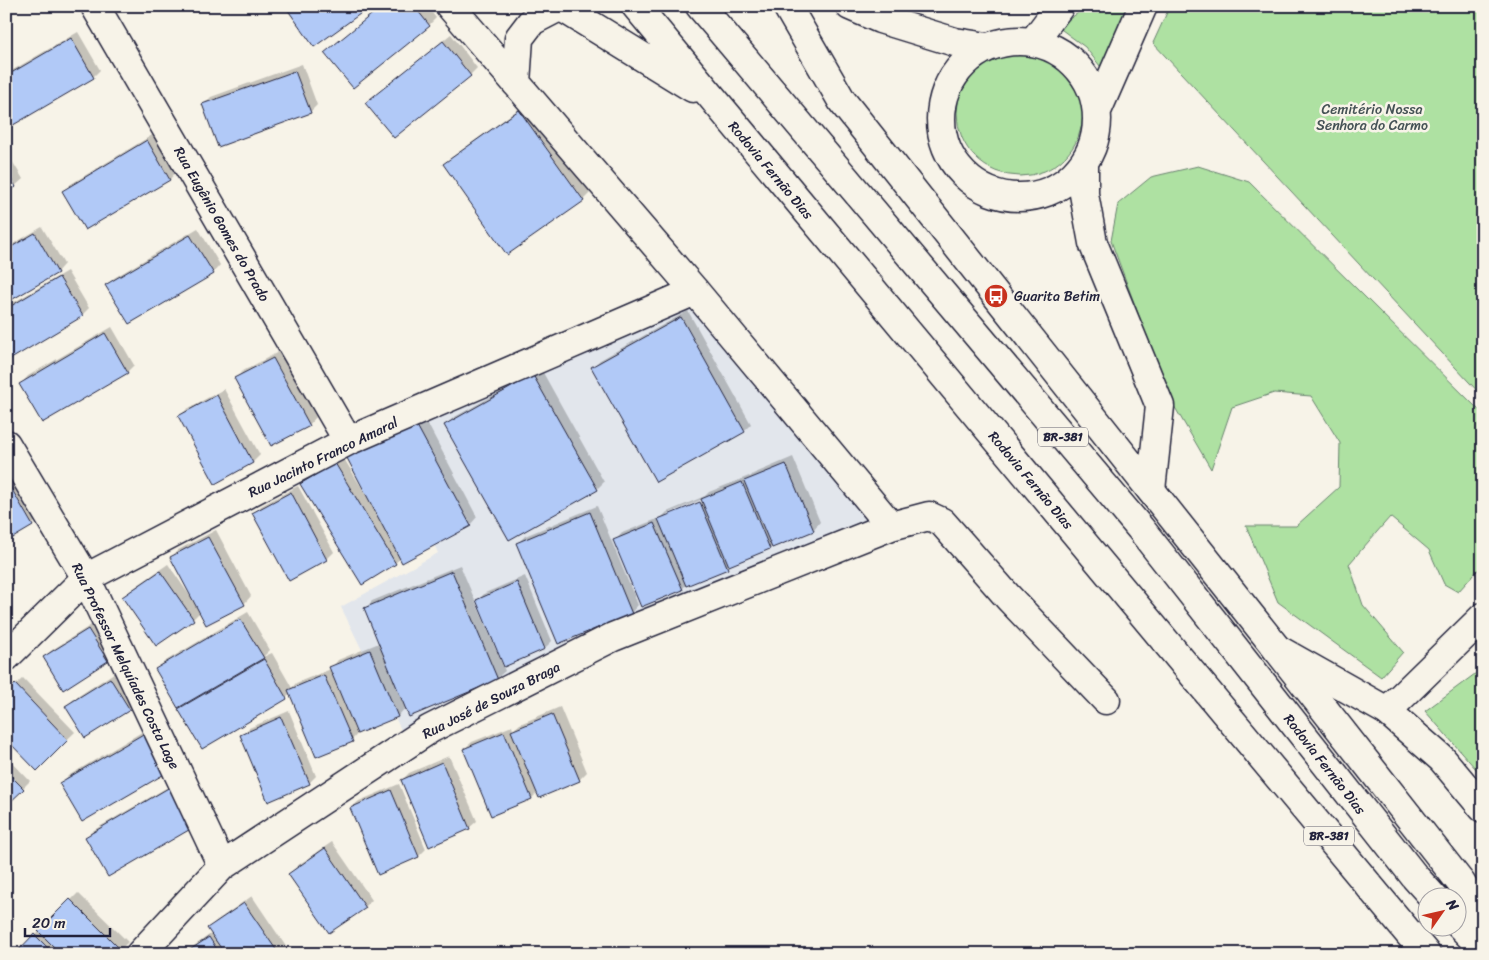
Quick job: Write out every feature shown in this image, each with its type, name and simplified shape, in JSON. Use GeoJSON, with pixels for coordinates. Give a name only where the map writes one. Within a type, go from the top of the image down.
{"type":"FeatureCollection","features":[{"type":"Feature","properties":{"kind":"main road","name":"Rua Eugênio Gomes do Prado"},"geometry":{"type":"LineString","coordinates":[[95,6],[348,441]]}},
{"type":"Feature","properties":{"kind":"main road"},"geometry":{"type":"LineString","coordinates":[[450,6],[694,291],[891,526]]}},
{"type":"Feature","properties":{"kind":"main road"},"geometry":{"type":"LineString","coordinates":[[516,83],[519,38],[532,21],[560,6],[711,99]]}},
{"type":"Feature","properties":{"kind":"main road","name":"Rodovia Fernão Dias"},"geometry":{"type":"LineString","coordinates":[[636,6],[711,99],[1261,753],[1426,954]]}},
{"type":"Feature","properties":{"kind":"main road","name":"Rodovia Fernão Dias"},"geometry":{"type":"LineString","coordinates":[[700,6],[1140,528],[1424,888]]}},
{"type":"Feature","properties":{"kind":"main road"},"geometry":{"type":"LineString","coordinates":[[787,6],[842,101],[1461,883],[1483,920]]}},
{"type":"Feature","properties":{"kind":"main road"},"geometry":{"type":"LineString","coordinates":[[850,6],[880,19],[955,42],[987,47]]}},
{"type":"Feature","properties":{"kind":"main road"},"geometry":{"type":"LineString","coordinates":[[1033,42],[1060,6]]}},
{"type":"Feature","properties":{"kind":"main road"},"geometry":{"type":"LineString","coordinates":[[1097,111],[1143,6]]}},
{"type":"Feature","properties":{"kind":"main road"},"geometry":{"type":"LineString","coordinates":[[1008,42],[1033,42],[1056,50],[1076,66],[1090,86],[1097,111],[1096,136],[1084,164],[1066,183],[1042,195],[1016,198],[991,192],[968,179],[951,158],[942,134],[942,108],[950,83],[966,62],[987,47],[1008,42]]}},
{"type":"Feature","properties":{"kind":"main road"},"geometry":{"type":"LineString","coordinates":[[1084,164],[1084,194],[1093,243],[1160,406],[1151,490]]}},
{"type":"Feature","properties":{"kind":"main road","name":"Rua Jacinto Franco Amaral"},"geometry":{"type":"LineString","coordinates":[[6,656],[86,578],[348,441],[694,291]]}},
{"type":"Feature","properties":{"kind":"main road","name":"Rua Professor Melquíades Costa Lage"},"geometry":{"type":"LineString","coordinates":[[6,444],[86,578],[222,866]]}},
{"type":"Feature","properties":{"kind":"main road","name":"Rua José de Souza Braga"},"geometry":{"type":"LineString","coordinates":[[140,954],[222,866],[430,729],[613,637],[891,526],[929,516],[942,522],[1008,597],[1106,700]]}},
{"type":"Feature","properties":{"kind":"main road"},"geometry":{"type":"LineString","coordinates":[[1387,711],[1483,618]]}},
{"type":"Feature","properties":{"kind":"main road"},"geometry":{"type":"LineString","coordinates":[[1277,649],[1387,711],[1442,759],[1483,808]]}},
{"type":"Feature","properties":{"kind":"main road"},"geometry":{"type":"LineString","coordinates":[[1466,931],[1483,949]]}},
{"type":"Feature","properties":{"kind":"shaded area"},"geometry":{"type":"Polygon","coordinates":[[[695,291],[891,526],[408,744],[341,607],[438,553],[380,427],[695,291]]]}},
{"type":"Feature","properties":{"kind":"green space"},"geometry":{"type":"Polygon","coordinates":[[[1088,6],[1139,6],[1108,76],[1085,47],[1058,27],[1088,6]]]}},
{"type":"Feature","properties":{"kind":"green space","name":"Cemitério Nossa Senhora do Carmo"},"geometry":{"type":"Polygon","coordinates":[[[1170,6],[1483,6],[1483,397],[1153,43],[1170,6]]]}},
{"type":"Feature","properties":{"kind":"green space"},"geometry":{"type":"Polygon","coordinates":[[[1020,50],[1044,55],[1065,68],[1078,89],[1083,113],[1078,137],[1065,158],[1044,171],[1020,176],[996,171],[975,158],[962,137],[957,113],[962,89],[975,68],[996,55],[1020,50]]]}},
{"type":"Feature","properties":{"kind":"green space"},"geometry":{"type":"Polygon","coordinates":[[[1198,166],[1249,182],[1483,414],[1483,564],[1458,592],[1444,584],[1429,550],[1390,517],[1349,564],[1363,605],[1403,652],[1381,677],[1278,602],[1246,526],[1296,526],[1339,487],[1340,443],[1311,396],[1274,393],[1232,407],[1211,469],[1170,399],[1111,241],[1118,204],[1151,177],[1198,166]]]}},
{"type":"Feature","properties":{"kind":"green space"},"geometry":{"type":"Polygon","coordinates":[[[1483,668],[1483,777],[1425,711],[1483,668]]]}},
{"type":"Feature","properties":{"kind":"building"},"geometry":{"type":"Polygon","coordinates":[[[285,6],[371,6],[314,47],[285,6]]]}},
{"type":"Feature","properties":{"kind":"building"},"geometry":{"type":"Polygon","coordinates":[[[382,6],[414,6],[430,26],[353,88],[324,53],[382,6]]]}},
{"type":"Feature","properties":{"kind":"building"},"geometry":{"type":"Polygon","coordinates":[[[71,38],[94,78],[8,128],[6,124],[6,76],[71,38]]]}},
{"type":"Feature","properties":{"kind":"building"},"geometry":{"type":"Polygon","coordinates":[[[443,41],[471,76],[394,138],[365,103],[443,41]]]}},
{"type":"Feature","properties":{"kind":"building"},"geometry":{"type":"Polygon","coordinates":[[[295,71],[311,113],[218,147],[202,104],[295,71]]]}},
{"type":"Feature","properties":{"kind":"building"},"geometry":{"type":"Polygon","coordinates":[[[519,110],[584,201],[507,255],[443,164],[519,110]]]}},
{"type":"Feature","properties":{"kind":"building"},"geometry":{"type":"Polygon","coordinates":[[[147,140],[170,180],[85,230],[62,191],[147,140]]]}},
{"type":"Feature","properties":{"kind":"building"},"geometry":{"type":"Polygon","coordinates":[[[6,170],[16,187],[6,193],[6,170]]]}},
{"type":"Feature","properties":{"kind":"building"},"geometry":{"type":"Polygon","coordinates":[[[35,233],[58,273],[6,303],[6,250],[35,233]]]}},
{"type":"Feature","properties":{"kind":"building"},"geometry":{"type":"Polygon","coordinates":[[[190,235],[214,274],[129,324],[105,285],[190,235]]]}},
{"type":"Feature","properties":{"kind":"building"},"geometry":{"type":"Polygon","coordinates":[[[59,277],[83,316],[6,362],[6,309],[59,277]]]}},
{"type":"Feature","properties":{"kind":"building"},"geometry":{"type":"Polygon","coordinates":[[[681,317],[745,432],[656,482],[591,367],[681,317]]]}},
{"type":"Feature","properties":{"kind":"building"},"geometry":{"type":"Polygon","coordinates":[[[105,333],[128,373],[42,423],[19,384],[105,333]]]}},
{"type":"Feature","properties":{"kind":"building"},"geometry":{"type":"Polygon","coordinates":[[[273,358],[310,426],[271,446],[234,378],[273,358]]]}},
{"type":"Feature","properties":{"kind":"building"},"geometry":{"type":"Polygon","coordinates":[[[533,375],[598,490],[509,540],[444,425],[533,375]]]}},
{"type":"Feature","properties":{"kind":"building"},"geometry":{"type":"Polygon","coordinates":[[[217,395],[253,463],[215,484],[178,416],[217,395]]]}},
{"type":"Feature","properties":{"kind":"building"},"geometry":{"type":"Polygon","coordinates":[[[415,422],[471,526],[402,563],[347,458],[415,422]]]}},
{"type":"Feature","properties":{"kind":"building"},"geometry":{"type":"Polygon","coordinates":[[[335,463],[396,564],[362,585],[300,484],[335,463]]]}},
{"type":"Feature","properties":{"kind":"building"},"geometry":{"type":"Polygon","coordinates":[[[786,464],[814,531],[772,548],[744,481],[786,464]]]}},
{"type":"Feature","properties":{"kind":"building"},"geometry":{"type":"Polygon","coordinates":[[[742,482],[770,549],[729,566],[701,499],[742,482]]]}},
{"type":"Feature","properties":{"kind":"building"},"geometry":{"type":"Polygon","coordinates":[[[10,486],[33,526],[6,542],[6,489],[10,486]]]}},
{"type":"Feature","properties":{"kind":"building"},"geometry":{"type":"Polygon","coordinates":[[[291,492],[327,560],[289,581],[252,513],[291,492]]]}},
{"type":"Feature","properties":{"kind":"building"},"geometry":{"type":"Polygon","coordinates":[[[700,502],[728,569],[686,586],[658,519],[700,502]]]}},
{"type":"Feature","properties":{"kind":"building"},"geometry":{"type":"Polygon","coordinates":[[[590,512],[632,614],[558,644],[516,543],[590,512]]]}},
{"type":"Feature","properties":{"kind":"building"},"geometry":{"type":"Polygon","coordinates":[[[654,523],[683,590],[641,607],[613,540],[654,523]]]}},
{"type":"Feature","properties":{"kind":"building"},"geometry":{"type":"Polygon","coordinates":[[[208,537],[245,605],[206,625],[170,557],[208,537]]]}},
{"type":"Feature","properties":{"kind":"building"},"geometry":{"type":"Polygon","coordinates":[[[160,571],[194,620],[156,646],[122,597],[160,571]]]}},
{"type":"Feature","properties":{"kind":"building"},"geometry":{"type":"Polygon","coordinates":[[[452,571],[498,680],[409,717],[364,608],[452,571]]]}},
{"type":"Feature","properties":{"kind":"building"},"geometry":{"type":"Polygon","coordinates":[[[517,582],[545,649],[504,667],[476,600],[517,582]]]}},
{"type":"Feature","properties":{"kind":"building"},"geometry":{"type":"Polygon","coordinates":[[[240,619],[264,658],[178,708],[155,669],[240,619]]]}},
{"type":"Feature","properties":{"kind":"building"},"geometry":{"type":"Polygon","coordinates":[[[88,629],[108,661],[63,690],[43,657],[88,629]]]}},
{"type":"Feature","properties":{"kind":"building"},"geometry":{"type":"Polygon","coordinates":[[[370,650],[398,717],[357,734],[329,667],[370,650]]]}},
{"type":"Feature","properties":{"kind":"building"},"geometry":{"type":"Polygon","coordinates":[[[264,659],[287,699],[202,749],[178,709],[264,659]]]}},
{"type":"Feature","properties":{"kind":"building"},"geometry":{"type":"Polygon","coordinates":[[[324,675],[353,742],[316,757],[288,690],[324,675]]]}},
{"type":"Feature","properties":{"kind":"building"},"geometry":{"type":"Polygon","coordinates":[[[110,678],[130,710],[85,738],[65,706],[110,678]]]}},
{"type":"Feature","properties":{"kind":"building"},"geometry":{"type":"Polygon","coordinates":[[[15,684],[68,740],[37,771],[6,739],[6,693],[15,684]]]}},
{"type":"Feature","properties":{"kind":"building"},"geometry":{"type":"Polygon","coordinates":[[[552,714],[580,781],[539,798],[511,731],[552,714]]]}},
{"type":"Feature","properties":{"kind":"building"},"geometry":{"type":"Polygon","coordinates":[[[281,717],[310,784],[268,802],[240,735],[281,717]]]}},
{"type":"Feature","properties":{"kind":"building"},"geometry":{"type":"Polygon","coordinates":[[[504,732],[532,799],[491,816],[463,749],[504,732]]]}},
{"type":"Feature","properties":{"kind":"building"},"geometry":{"type":"Polygon","coordinates":[[[145,733],[168,772],[82,822],[59,783],[145,733]]]}},
{"type":"Feature","properties":{"kind":"building"},"geometry":{"type":"Polygon","coordinates":[[[442,762],[470,829],[429,847],[401,780],[442,762]]]}},
{"type":"Feature","properties":{"kind":"building"},"geometry":{"type":"Polygon","coordinates":[[[6,771],[24,789],[6,806],[6,771]]]}},
{"type":"Feature","properties":{"kind":"building"},"geometry":{"type":"Polygon","coordinates":[[[170,787],[194,827],[108,877],[85,837],[170,787]]]}},
{"type":"Feature","properties":{"kind":"building"},"geometry":{"type":"Polygon","coordinates":[[[391,790],[419,857],[378,875],[350,808],[391,790]]]}},
{"type":"Feature","properties":{"kind":"building"},"geometry":{"type":"Polygon","coordinates":[[[325,848],[366,908],[329,933],[288,874],[325,848]]]}},
{"type":"Feature","properties":{"kind":"building"},"geometry":{"type":"Polygon","coordinates":[[[70,899],[121,950],[118,954],[61,954],[38,931],[70,899]]]}},
{"type":"Feature","properties":{"kind":"building"},"geometry":{"type":"Polygon","coordinates":[[[244,903],[279,954],[225,954],[207,928],[244,903]]]}},
{"type":"Feature","properties":{"kind":"building"},"geometry":{"type":"Polygon","coordinates":[[[34,934],[54,954],[15,954],[34,934]]]}},
{"type":"Feature","properties":{"kind":"building"},"geometry":{"type":"Polygon","coordinates":[[[209,937],[220,954],[184,954],[209,937]]]}},
{"type":"Feature","properties":{"kind":"place","name":"Guarita Betim"},"geometry":{"type":"Point","coordinates":[996,296]}}]}
